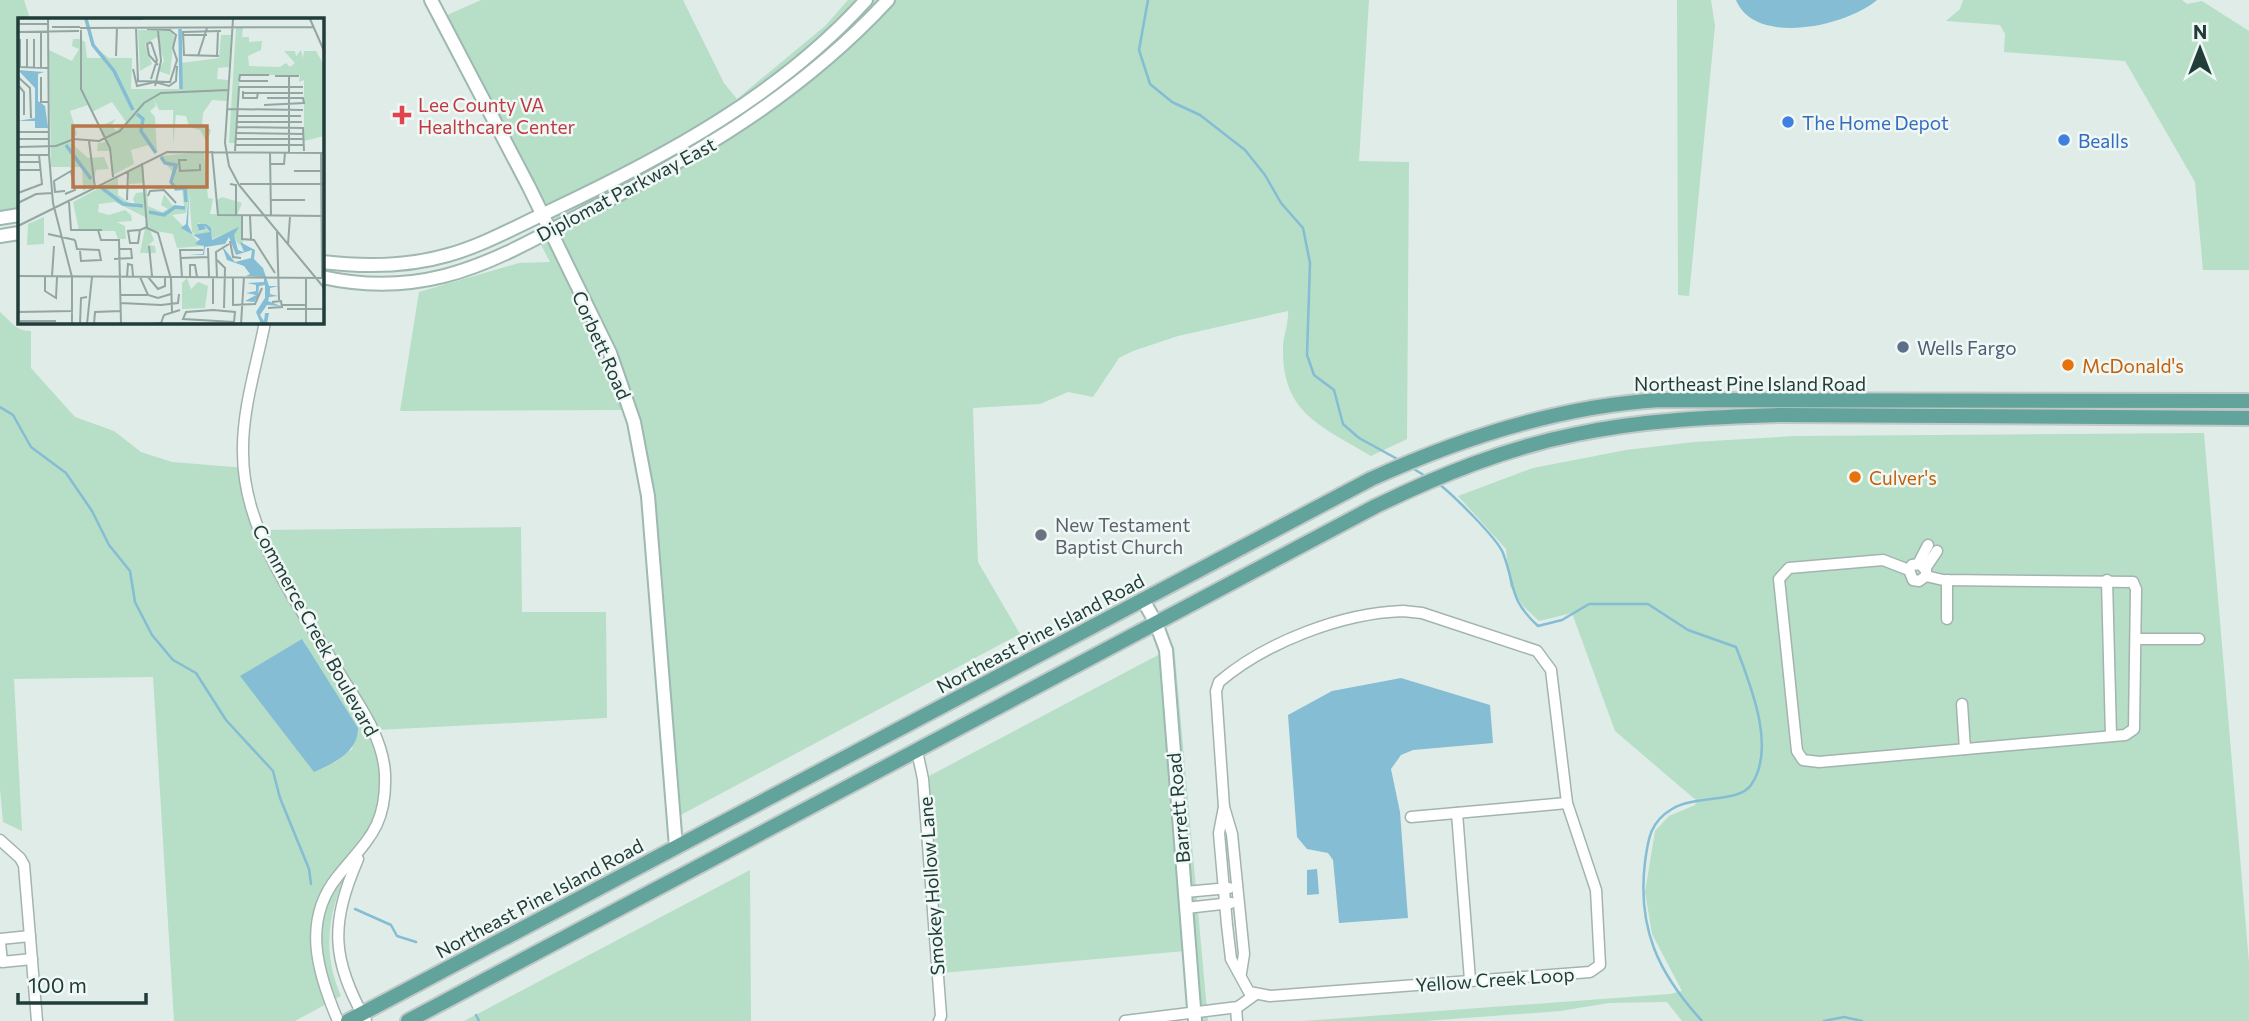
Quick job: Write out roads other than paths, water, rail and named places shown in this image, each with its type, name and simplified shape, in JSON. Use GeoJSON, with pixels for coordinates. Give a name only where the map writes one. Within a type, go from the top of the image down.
{"type":"FeatureCollection","features":[{"type":"Feature","properties":{"kind":"main road","name":"Corbett Road"},"geometry":{"type":"LineString","coordinates":[[431,0],[610,353],[639,441],[648,496],[670,800],[676,847]]}},
{"type":"Feature","properties":{"kind":"main road","name":"Diplomat Parkway East"},"geometry":{"type":"LineString","coordinates":[[324,262],[371,266],[433,259],[480,244],[542,215],[637,167],[747,102],[808,57],[866,0]]}},
{"type":"Feature","properties":{"kind":"main road","name":"Diplomat Parkway East"},"geometry":{"type":"LineString","coordinates":[[324,277],[370,284],[441,277],[480,264],[550,231],[640,184],[755,116],[822,65],[888,0]]}},
{"type":"Feature","properties":{"kind":"main road"},"geometry":{"type":"LineString","coordinates":[[747,102],[755,116]]}},
{"type":"Feature","properties":{"kind":"main road"},"geometry":{"type":"LineString","coordinates":[[0,218],[18,215]]}},
{"type":"Feature","properties":{"kind":"main road"},"geometry":{"type":"LineString","coordinates":[[0,236],[18,233]]}},
{"type":"Feature","properties":{"kind":"main road","name":"Northeast Pine Island Road"},"geometry":{"type":"LineString","coordinates":[[348,1021],[364,1017],[676,847],[1143,600],[1395,468],[1429,454],[1559,415],[1630,402],[1698,399],[1846,402],[2249,401]]}},
{"type":"Feature","properties":{"kind":"main road"},"geometry":{"type":"LineString","coordinates":[[1723,417],[1767,412],[1835,411],[1846,402]]}},
{"type":"Feature","properties":{"kind":"main road","name":"Northeast Pine Island Road"},"geometry":{"type":"LineString","coordinates":[[408,1021],[1156,623],[1418,487],[1446,473],[1525,447],[1577,434],[1636,425],[1723,417],[2249,418]]}},
{"type":"Feature","properties":{"kind":"main road","name":"Barrett Road"},"geometry":{"type":"LineString","coordinates":[[1143,600],[1156,623],[1166,650],[1195,1017]]}},
{"type":"Feature","properties":{"kind":"street","name":"Commerce Creek Boulevard"},"geometry":{"type":"LineString","coordinates":[[265,324],[244,434],[246,492],[265,546],[378,742],[384,762],[384,795],[376,827],[361,852],[341,901],[337,934],[342,973],[364,1017]]}},
{"type":"Feature","properties":{"kind":"street"},"geometry":{"type":"LineString","coordinates":[[1919,570],[1933,548]]}},
{"type":"Feature","properties":{"kind":"street"},"geometry":{"type":"LineString","coordinates":[[1883,560],[1947,580],[2127,580],[2135,585],[2138,639],[2136,722],[2130,733],[1809,762],[1798,757],[1779,579],[1781,574],[1789,568],[1883,560]]}},
{"type":"Feature","properties":{"kind":"street"},"geometry":{"type":"LineString","coordinates":[[1947,580],[1947,619]]}},
{"type":"Feature","properties":{"kind":"street"},"geometry":{"type":"LineString","coordinates":[[2108,580],[2111,736]]}},
{"type":"Feature","properties":{"kind":"street","name":"Yellow Creek Loop"},"geometry":{"type":"LineString","coordinates":[[1223,807],[1216,691],[1219,682],[1301,633],[1325,624],[1378,612],[1422,613],[1537,651],[1545,659],[1555,687],[1567,803],[1596,890],[1600,965],[1590,972],[1262,997],[1256,995]]}},
{"type":"Feature","properties":{"kind":"street"},"geometry":{"type":"LineString","coordinates":[[2138,639],[2199,639]]}},
{"type":"Feature","properties":{"kind":"street"},"geometry":{"type":"LineString","coordinates":[[1962,704],[1965,749]]}},
{"type":"Feature","properties":{"kind":"street","name":"Smokey Hollow Lane"},"geometry":{"type":"LineString","coordinates":[[918,751],[925,805],[941,1016],[939,1021]]}},
{"type":"Feature","properties":{"kind":"street"},"geometry":{"type":"LineString","coordinates":[[1411,817],[1567,803]]}},
{"type":"Feature","properties":{"kind":"street"},"geometry":{"type":"LineString","coordinates":[[1223,807],[1233,848],[1242,940],[1241,973]]}},
{"type":"Feature","properties":{"kind":"street"},"geometry":{"type":"LineString","coordinates":[[1223,807],[1221,848],[1231,959],[1249,992],[1256,995]]}},
{"type":"Feature","properties":{"kind":"street"},"geometry":{"type":"LineString","coordinates":[[1457,813],[1470,980]]}},
{"type":"Feature","properties":{"kind":"street"},"geometry":{"type":"LineString","coordinates":[[0,840],[20,858],[24,866],[37,1021]]}},
{"type":"Feature","properties":{"kind":"street"},"geometry":{"type":"LineString","coordinates":[[1221,848],[1233,848]]}},
{"type":"Feature","properties":{"kind":"street","name":"Commerce Creek Boulevard"},"geometry":{"type":"LineString","coordinates":[[338,1021],[319,974],[316,934],[319,914],[331,885],[361,852]]}},
{"type":"Feature","properties":{"kind":"street"},"geometry":{"type":"LineString","coordinates":[[1185,892],[1237,887]]}},
{"type":"Feature","properties":{"kind":"street"},"geometry":{"type":"LineString","coordinates":[[1186,908],[1237,902]]}},
{"type":"Feature","properties":{"kind":"street"},"geometry":{"type":"LineString","coordinates":[[316,934],[337,934]]}},
{"type":"Feature","properties":{"kind":"street"},"geometry":{"type":"LineString","coordinates":[[30,936],[0,941],[2,962],[32,959]]}},
{"type":"Feature","properties":{"kind":"street"},"geometry":{"type":"LineString","coordinates":[[1229,941],[1242,940]]}},
{"type":"Feature","properties":{"kind":"street"},"geometry":{"type":"LineString","coordinates":[[1125,1021],[1195,1017],[1236,1007],[1256,995]]}},
{"type":"Feature","properties":{"kind":"street"},"geometry":{"type":"LineString","coordinates":[[1236,1007],[1237,1021]]}},
{"type":"Feature","properties":{"kind":"water"},"geometry":{"type":"Polygon","coordinates":[[[1736,0],[1877,0],[1845,18],[1824,24],[1781,28],[1746,15],[1736,0]]]}},
{"type":"Feature","properties":{"kind":"water"},"geometry":{"type":"Polygon","coordinates":[[[302,639],[358,728],[354,744],[344,756],[314,772],[240,676],[302,639]]]}},
{"type":"Feature","properties":{"kind":"water"},"geometry":{"type":"Polygon","coordinates":[[[1401,678],[1490,705],[1493,743],[1413,750],[1401,755],[1391,769],[1400,812],[1408,918],[1339,923],[1333,860],[1328,853],[1307,849],[1297,837],[1288,715],[1332,691],[1401,678]]]}},
{"type":"Feature","properties":{"kind":"water"},"geometry":{"type":"Polygon","coordinates":[[[1317,869],[1319,894],[1307,895],[1307,870],[1317,869]]]}},
{"type":"Feature","properties":{"kind":"waterway"},"geometry":{"type":"LineString","coordinates":[[1148,0],[1139,50],[1150,84],[1172,102],[1200,115],[1245,150],[1265,175],[1281,203],[1303,228],[1310,263],[1307,355],[1314,375],[1334,390],[1343,424],[1359,438],[1401,461]]}},
{"type":"Feature","properties":{"kind":"waterway"},"geometry":{"type":"LineString","coordinates":[[0,407],[13,415],[31,447],[66,473],[92,511],[109,545],[130,571],[135,602],[152,635],[173,660],[196,673],[226,720],[273,771],[280,798],[309,869],[311,884]]}},
{"type":"Feature","properties":{"kind":"waterway"},"geometry":{"type":"LineString","coordinates":[[1412,468],[1427,477]]}},
{"type":"Feature","properties":{"kind":"waterway"},"geometry":{"type":"LineString","coordinates":[[1439,484],[1474,517],[1499,546],[1517,600],[1538,626],[1562,620],[1589,604],[1648,604],[1688,630],[1736,647],[1758,716],[1762,753],[1758,770],[1745,791],[1727,797],[1692,802],[1665,814],[1651,832],[1645,862],[1644,908],[1654,948],[1673,985],[1702,1021]]}},
{"type":"Feature","properties":{"kind":"waterway"},"geometry":{"type":"LineString","coordinates":[[355,909],[391,925],[397,936],[416,942]]}},
{"type":"Feature","properties":{"kind":"waterway"},"geometry":{"type":"LineString","coordinates":[[476,1015],[479,1021]]}},
{"type":"Feature","properties":{"kind":"waterway"},"geometry":{"type":"LineString","coordinates":[[1824,1021],[1844,1017],[1862,1021]]}},
{"type":"Feature","properties":{"kind":"place","name":"Lee County VA Healthcare Center"},"geometry":{"type":"Point","coordinates":[402,115]}},
{"type":"Feature","properties":{"kind":"place","name":"The Home Depot"},"geometry":{"type":"Point","coordinates":[1788,122]}},
{"type":"Feature","properties":{"kind":"place","name":"Bealls"},"geometry":{"type":"Point","coordinates":[2064,140]}},
{"type":"Feature","properties":{"kind":"place","name":"Wells Fargo"},"geometry":{"type":"Point","coordinates":[1903,347]}},
{"type":"Feature","properties":{"kind":"place","name":"McDonald's"},"geometry":{"type":"Point","coordinates":[2068,365]}},
{"type":"Feature","properties":{"kind":"place","name":"Culver's"},"geometry":{"type":"Point","coordinates":[1855,477]}},
{"type":"Feature","properties":{"kind":"place","name":"New Testament Baptist Church"},"geometry":{"type":"Point","coordinates":[1041,535]}}]}
